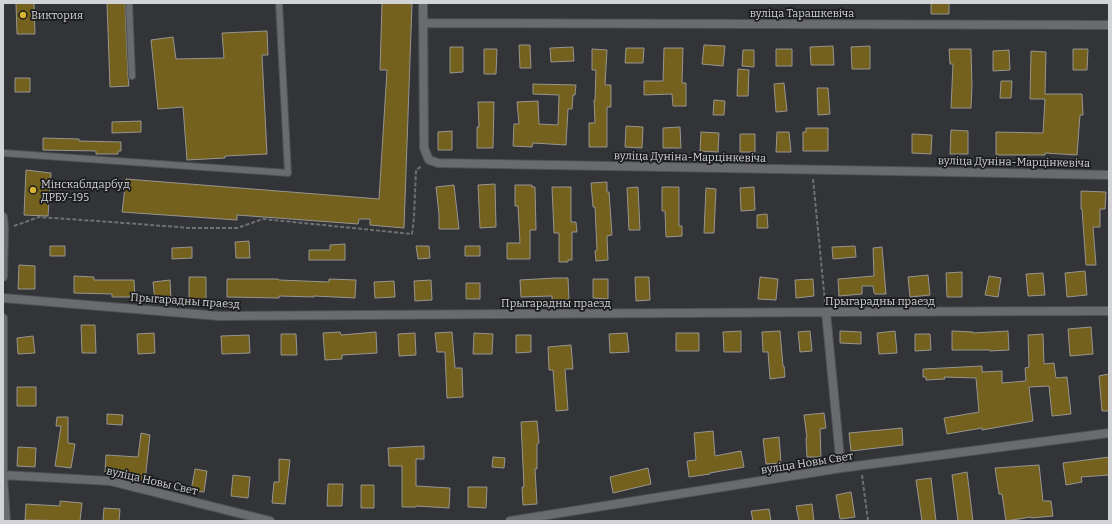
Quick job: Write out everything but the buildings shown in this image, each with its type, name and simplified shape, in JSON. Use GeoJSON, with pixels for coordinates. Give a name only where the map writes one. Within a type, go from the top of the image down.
{"type":"FeatureCollection","features":[{"type":"Feature","properties":{"kind":"street"},"geometry":{"type":"LineString","coordinates":[[423,3],[424,148],[429,160]]}},
{"type":"Feature","properties":{"kind":"street","name":"вуліца Тарашкевіча"},"geometry":{"type":"LineString","coordinates":[[423,23],[1109,25]]}},
{"type":"Feature","properties":{"kind":"street","name":"вуліца Дуніна-Марцінкевіча"},"geometry":{"type":"LineString","coordinates":[[429,160],[438,164],[1109,175]]}},
{"type":"Feature","properties":{"kind":"street"},"geometry":{"type":"LineString","coordinates":[[3,217],[3,277]]}},
{"type":"Feature","properties":{"kind":"street","name":"Прыгарадны праезд"},"geometry":{"type":"LineString","coordinates":[[3,298],[219,316],[1109,311]]}},
{"type":"Feature","properties":{"kind":"street"},"geometry":{"type":"LineString","coordinates":[[826,312],[842,468]]}},
{"type":"Feature","properties":{"kind":"street"},"geometry":{"type":"LineString","coordinates":[[3,318],[3,475],[6,521]]}},
{"type":"Feature","properties":{"kind":"street","name":"вуліца Новы Свет"},"geometry":{"type":"LineString","coordinates":[[510,521],[842,468],[1109,433]]}},
{"type":"Feature","properties":{"kind":"street","name":"вуліца Новы Свет"},"geometry":{"type":"LineString","coordinates":[[3,475],[110,481],[270,521]]}},
{"type":"Feature","properties":{"kind":"lane"},"geometry":{"type":"LineString","coordinates":[[129,3],[132,76]]}},
{"type":"Feature","properties":{"kind":"lane"},"geometry":{"type":"LineString","coordinates":[[3,153],[288,173],[279,3]]}},
{"type":"Feature","properties":{"kind":"path"},"geometry":{"type":"LineString","coordinates":[[4,229],[39,218],[190,228],[237,228],[263,219],[412,234],[416,170],[429,160]]}},
{"type":"Feature","properties":{"kind":"path"},"geometry":{"type":"LineString","coordinates":[[812,170],[826,312]]}},
{"type":"Feature","properties":{"kind":"path"},"geometry":{"type":"LineString","coordinates":[[861,466],[868,521]]}},
{"type":"Feature","properties":{"kind":"place","name":"Виктория"},"geometry":{"type":"Point","coordinates":[23,15]}},
{"type":"Feature","properties":{"kind":"place","name":"Мінскаблдарбуд ДРБУ-195"},"geometry":{"type":"Point","coordinates":[33,190]}}]}
